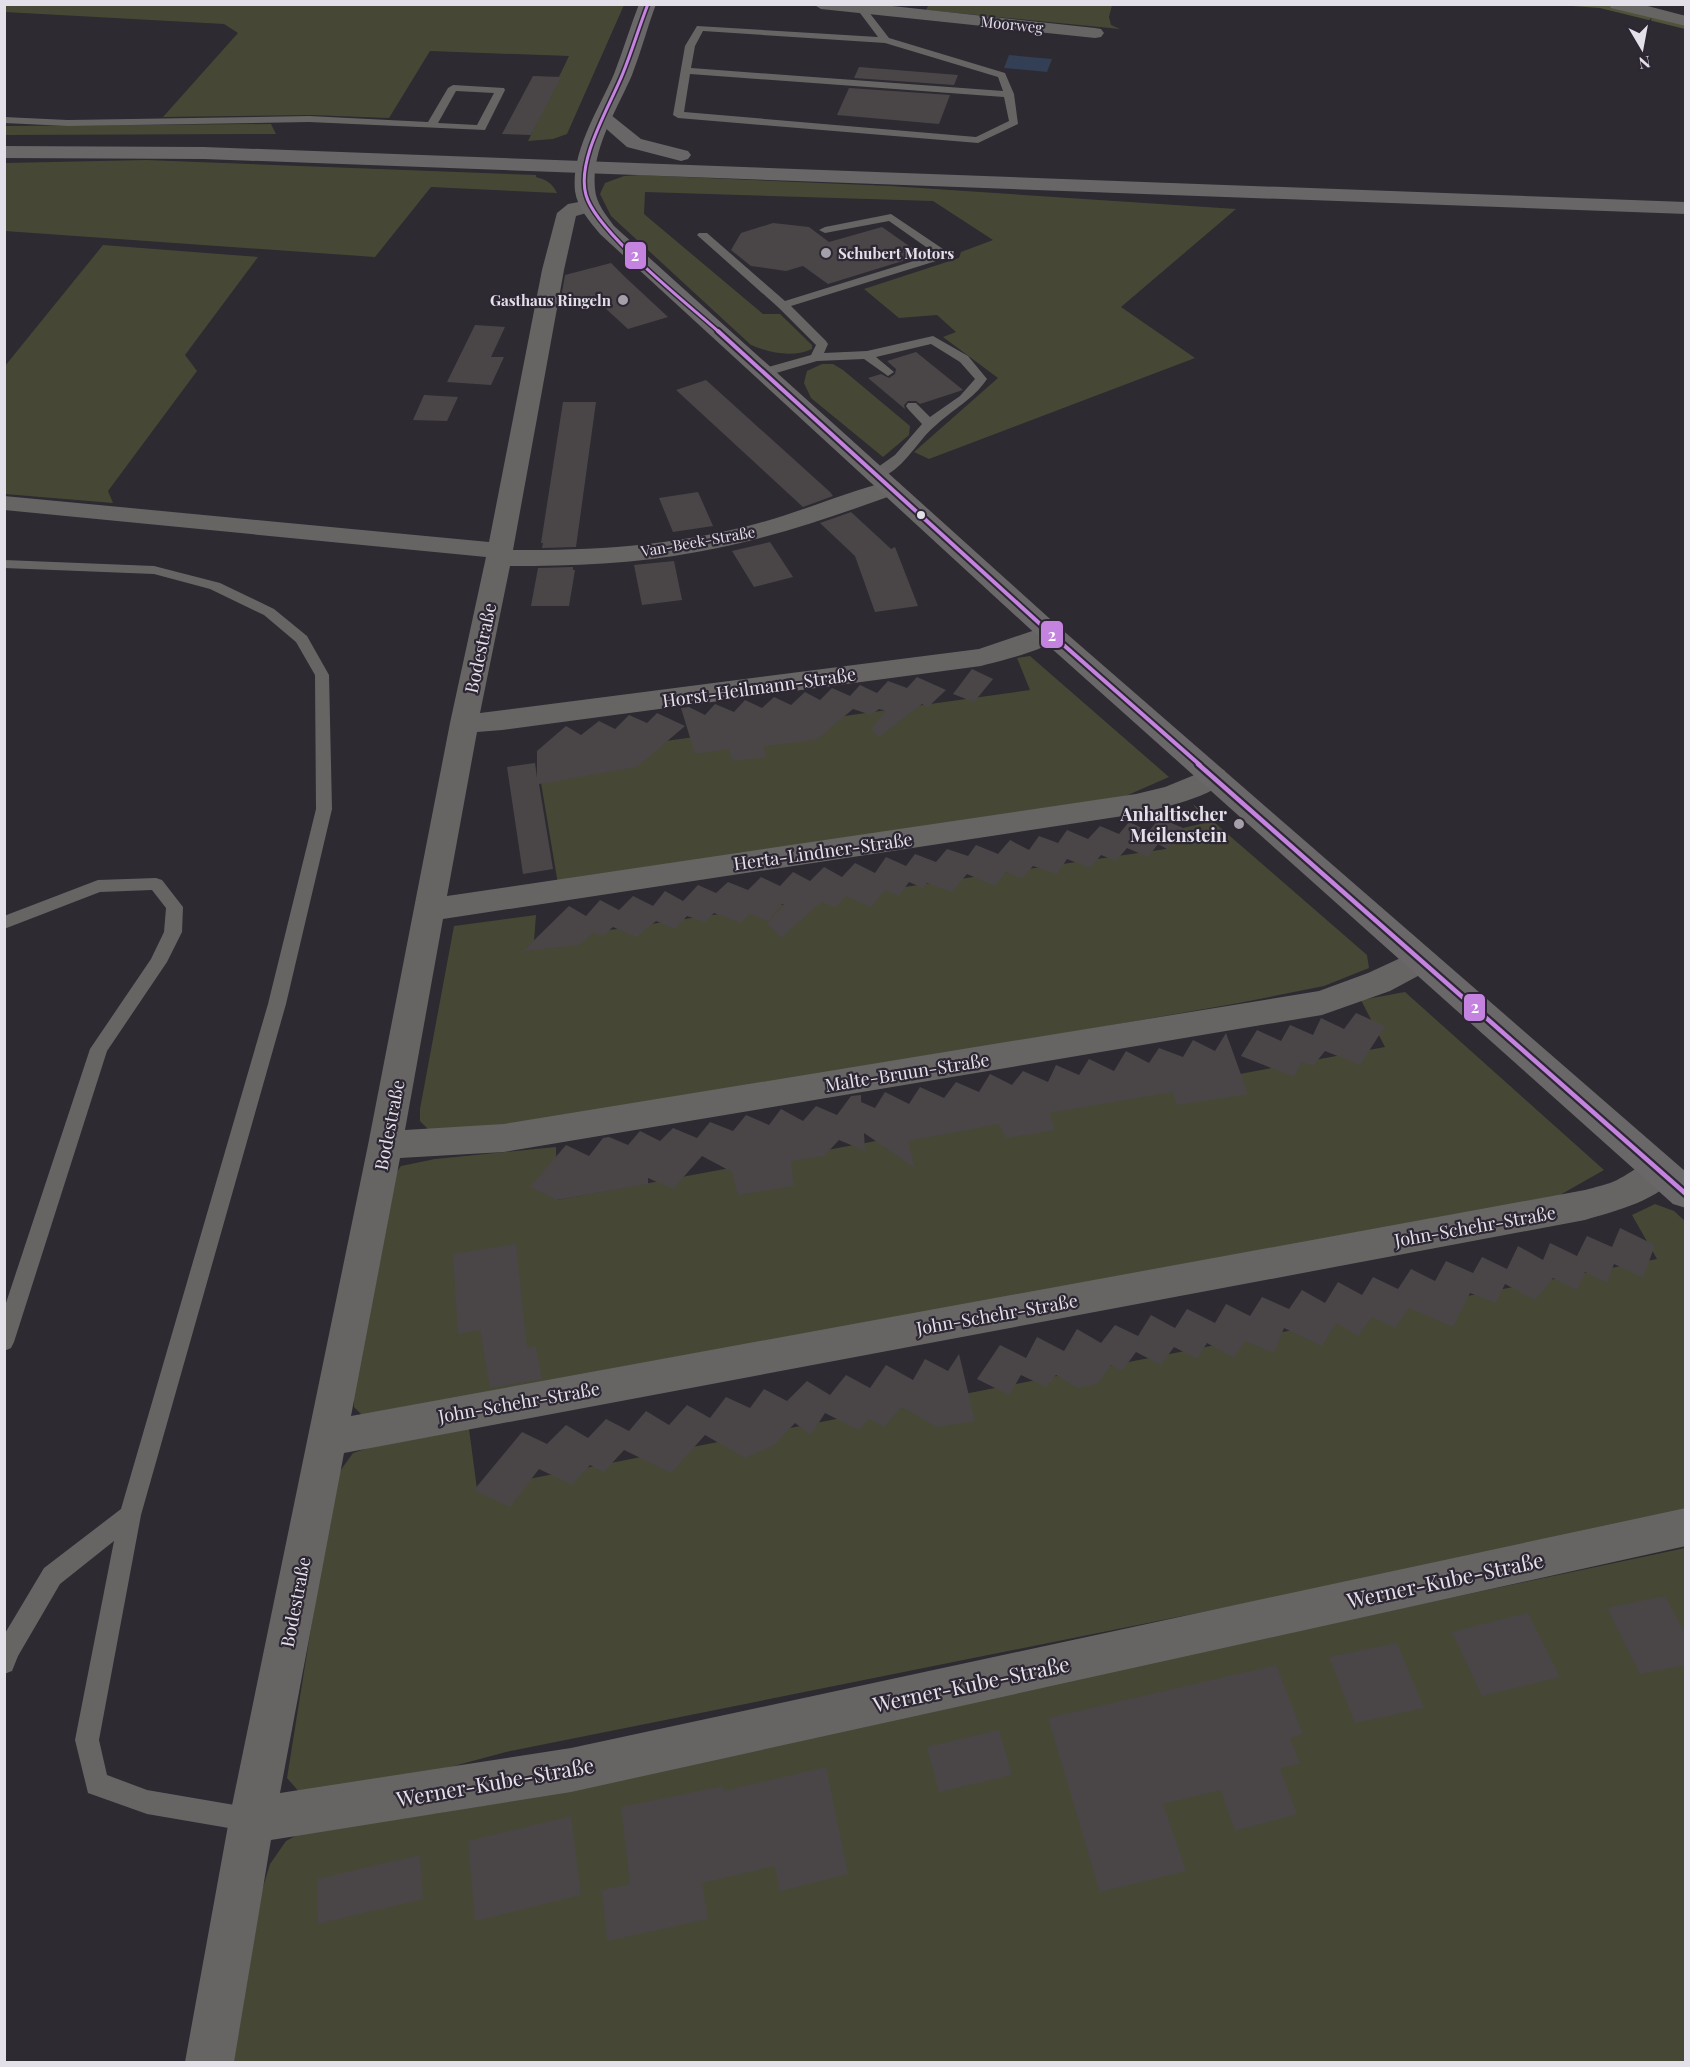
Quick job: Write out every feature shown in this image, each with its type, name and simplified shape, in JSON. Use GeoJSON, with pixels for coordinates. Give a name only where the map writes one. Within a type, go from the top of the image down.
{"type":"FeatureCollection","features":[{"type":"Feature","properties":{"kind":"main road"},"geometry":{"type":"LineString","coordinates":[[648,4],[589,160],[585,187],[590,206],[607,230],[1050,633],[1673,1183]]}},
{"type":"Feature","properties":{"kind":"main road"},"geometry":{"type":"LineString","coordinates":[[604,119],[634,143],[681,155]]}},
{"type":"Feature","properties":{"kind":"main road"},"geometry":{"type":"LineString","coordinates":[[4,140],[312,142],[589,160],[1686,208]]}},
{"type":"Feature","properties":{"kind":"main road"},"geometry":{"type":"LineString","coordinates":[[4,152],[589,160],[681,155],[1686,195]]}},
{"type":"Feature","properties":{"kind":"street","name":"Moorweg"},"geometry":{"type":"LineString","coordinates":[[821,4],[1095,33]]}},
{"type":"Feature","properties":{"kind":"street"},"geometry":{"type":"LineString","coordinates":[[1617,4],[1686,21]]}},
{"type":"Feature","properties":{"kind":"street","name":"Bodestraße"},"geometry":{"type":"LineString","coordinates":[[209,2062],[252,1820],[563,222],[567,213],[575,208],[590,206]]}},
{"type":"Feature","properties":{"kind":"street","name":"Van-Beek-Straße"},"geometry":{"type":"LineString","coordinates":[[4,502],[499,555],[584,557],[688,546],[780,526],[883,481]]}},
{"type":"Feature","properties":{"kind":"street","name":"Horst-Heilmann-Straße"},"geometry":{"type":"LineString","coordinates":[[464,723],[502,721],[981,657],[1022,645],[1050,633]]}},
{"type":"Feature","properties":{"kind":"street","name":"Herta-Lindner-Straße"},"geometry":{"type":"LineString","coordinates":[[429,910],[1136,804],[1173,795],[1214,777]]}},
{"type":"Feature","properties":{"kind":"street","name":"Malte-Bruun-Straße"},"geometry":{"type":"LineString","coordinates":[[385,1145],[504,1138],[1322,1003],[1379,982],[1420,961]]}},
{"type":"Feature","properties":{"kind":"street","name":"John-Schehr-Straße"},"geometry":{"type":"LineString","coordinates":[[328,1438],[1585,1205],[1627,1192],[1673,1183]]}},
{"type":"Feature","properties":{"kind":"street","name":"Werner-Kube-Straße"},"geometry":{"type":"LineString","coordinates":[[252,1820],[571,1770],[1686,1527]]}},
{"type":"Feature","properties":{"kind":"lane"},"geometry":{"type":"LineString","coordinates":[[862,9],[886,40]]}},
{"type":"Feature","properties":{"kind":"lane"},"geometry":{"type":"LineString","coordinates":[[700,28],[886,40],[1002,75],[1009,94],[1014,122],[978,140],[678,115],[687,71],[690,46],[700,28]]}},
{"type":"Feature","properties":{"kind":"lane"},"geometry":{"type":"LineString","coordinates":[[687,71],[1009,94]]}},
{"type":"Feature","properties":{"kind":"lane"},"geometry":{"type":"LineString","coordinates":[[4,120],[68,123],[309,119],[481,128],[500,90],[453,88],[432,125]]}},
{"type":"Feature","properties":{"kind":"lane"},"geometry":{"type":"LineString","coordinates":[[783,305],[945,255],[891,217],[825,230]]}},
{"type":"Feature","properties":{"kind":"lane"},"geometry":{"type":"LineString","coordinates":[[703,234],[783,305],[822,344],[816,357]]}},
{"type":"Feature","properties":{"kind":"lane"},"geometry":{"type":"LineString","coordinates":[[762,373],[816,357],[867,355],[933,340],[964,359],[981,379],[974,391],[929,424],[883,481]]}},
{"type":"Feature","properties":{"kind":"lane"},"geometry":{"type":"LineString","coordinates":[[867,355],[888,372]]}},
{"type":"Feature","properties":{"kind":"lane"},"geometry":{"type":"LineString","coordinates":[[850,356],[874,376]]}},
{"type":"Feature","properties":{"kind":"lane"},"geometry":{"type":"LineString","coordinates":[[926,402],[929,424]]}},
{"type":"Feature","properties":{"kind":"lane"},"geometry":{"type":"LineString","coordinates":[[912,406],[929,424]]}},
{"type":"Feature","properties":{"kind":"lane"},"geometry":{"type":"LineString","coordinates":[[4,564],[154,570],[215,586],[269,612],[302,639],[322,675],[324,809],[277,1004],[130,1515],[87,1740],[97,1784],[147,1802],[252,1820]]}},
{"type":"Feature","properties":{"kind":"lane"},"geometry":{"type":"LineString","coordinates":[[4,923],[98,886],[156,884],[175,908],[173,932],[158,962],[99,1049],[4,1342]]}},
{"type":"Feature","properties":{"kind":"lane"},"geometry":{"type":"LineString","coordinates":[[4,1663],[8,1652],[52,1576],[130,1515]]}},
{"type":"Feature","properties":{"kind":"green space"},"geometry":{"type":"Polygon","coordinates":[[[5,4],[624,5],[567,134],[553,139],[528,141],[569,56],[430,51],[389,118],[311,115],[163,117],[238,33],[224,24],[5,12],[5,4]]]}},
{"type":"Feature","properties":{"kind":"green space"},"geometry":{"type":"Polygon","coordinates":[[[929,4],[1112,5],[1109,17],[1111,25],[1120,29],[926,10],[929,4]]]}},
{"type":"Feature","properties":{"kind":"green space"},"geometry":{"type":"Polygon","coordinates":[[[1558,5],[1606,5],[1685,23],[1685,29],[1600,8],[1558,5]]]}},
{"type":"Feature","properties":{"kind":"green space"},"geometry":{"type":"Polygon","coordinates":[[[271,124],[276,134],[4,135],[5,126],[271,124]]]}},
{"type":"Feature","properties":{"kind":"green space"},"geometry":{"type":"Polygon","coordinates":[[[146,160],[536,175],[551,184],[557,193],[431,187],[375,257],[5,231],[5,163],[146,160]]]}},
{"type":"Feature","properties":{"kind":"green space"},"geometry":{"type":"Polygon","coordinates":[[[624,176],[890,186],[1236,209],[1121,307],[1195,358],[929,459],[914,452],[998,378],[943,337],[956,332],[937,315],[899,318],[864,289],[959,258],[961,252],[993,240],[933,201],[645,192],[644,214],[763,314],[780,314],[812,345],[812,349],[804,352],[789,354],[773,352],[751,345],[611,216],[600,194],[605,183],[624,176]]]}},
{"type":"Feature","properties":{"kind":"green space"},"geometry":{"type":"Polygon","coordinates":[[[103,245],[258,257],[185,355],[197,371],[108,491],[113,503],[5,494],[5,366],[103,245]]]}},
{"type":"Feature","properties":{"kind":"green space"},"geometry":{"type":"Polygon","coordinates":[[[822,364],[833,364],[843,370],[910,426],[909,435],[883,457],[811,398],[804,383],[807,371],[822,364]]]}},
{"type":"Feature","properties":{"kind":"green space"},"geometry":{"type":"Polygon","coordinates":[[[1030,656],[1169,777],[1112,802],[558,884],[537,759],[1030,690],[1017,658],[1030,656]]]}},
{"type":"Feature","properties":{"kind":"green space"},"geometry":{"type":"Polygon","coordinates":[[[1193,804],[1367,955],[1369,968],[1324,986],[1239,1003],[525,1127],[429,1130],[420,1121],[420,1109],[454,926],[536,915],[534,941],[1166,849],[1183,828],[1205,823],[1193,804]]]}},
{"type":"Feature","properties":{"kind":"green space"},"geometry":{"type":"Polygon","coordinates":[[[1405,992],[1604,1170],[1544,1204],[379,1416],[361,1414],[354,1407],[354,1391],[390,1181],[401,1166],[435,1159],[556,1147],[557,1200],[1385,1047],[1361,1000],[1405,992]]]}},
{"type":"Feature","properties":{"kind":"green space"},"geometry":{"type":"Polygon","coordinates":[[[1655,1204],[1674,1211],[1685,1221],[1685,1515],[506,1752],[327,1800],[301,1794],[287,1778],[335,1478],[353,1453],[383,1443],[469,1429],[477,1489],[1657,1259],[1632,1215],[1655,1204]]]}},
{"type":"Feature","properties":{"kind":"green space"},"geometry":{"type":"Polygon","coordinates":[[[1685,1548],[1685,2062],[228,2062],[257,1907],[270,1864],[286,1841],[308,1829],[439,1813],[1685,1548]]]}},
{"type":"Feature","properties":{"kind":"water"},"geometry":{"type":"Polygon","coordinates":[[[1009,55],[1052,59],[1047,72],[1004,68],[1009,55]]]}},
{"type":"Feature","properties":{"kind":"building"},"geometry":{"type":"Polygon","coordinates":[[[859,67],[958,75],[954,85],[854,78],[859,67]]]}},
{"type":"Feature","properties":{"kind":"building"},"geometry":{"type":"Polygon","coordinates":[[[533,76],[561,77],[531,135],[502,134],[533,76]]]}},
{"type":"Feature","properties":{"kind":"building"},"geometry":{"type":"Polygon","coordinates":[[[849,88],[950,95],[939,124],[837,115],[849,88]]]}},
{"type":"Feature","properties":{"kind":"building","name":"Schubert Motors"},"geometry":{"type":"Polygon","coordinates":[[[773,223],[809,227],[829,242],[882,227],[922,255],[828,284],[803,266],[786,271],[751,266],[731,250],[741,233],[773,223]]]}},
{"type":"Feature","properties":{"kind":"building","name":"Gasthaus Ringeln"},"geometry":{"type":"Polygon","coordinates":[[[611,263],[668,317],[628,329],[592,296],[560,304],[565,275],[611,263]]]}},
{"type":"Feature","properties":{"kind":"building"},"geometry":{"type":"Polygon","coordinates":[[[475,325],[505,327],[491,357],[504,357],[491,385],[447,382],[475,325]]]}},
{"type":"Feature","properties":{"kind":"building"},"geometry":{"type":"Polygon","coordinates":[[[916,352],[963,390],[920,404],[916,401],[908,401],[904,405],[905,409],[868,378],[881,374],[889,378],[895,374],[896,369],[887,361],[916,352]]]}},
{"type":"Feature","properties":{"kind":"building"},"geometry":{"type":"Polygon","coordinates":[[[706,380],[833,496],[803,507],[676,390],[706,380]]]}},
{"type":"Feature","properties":{"kind":"building"},"geometry":{"type":"Polygon","coordinates":[[[424,395],[458,397],[447,421],[413,420],[424,395]]]}},
{"type":"Feature","properties":{"kind":"building"},"geometry":{"type":"Polygon","coordinates":[[[563,402],[596,402],[576,547],[542,548],[543,543],[541,543],[563,402]]]}},
{"type":"Feature","properties":{"kind":"building"},"geometry":{"type":"Polygon","coordinates":[[[698,492],[713,526],[673,532],[659,498],[698,492]]]}},
{"type":"Feature","properties":{"kind":"building"},"geometry":{"type":"Polygon","coordinates":[[[851,512],[891,549],[895,547],[918,606],[875,612],[855,556],[820,523],[851,512]]]}},
{"type":"Feature","properties":{"kind":"building"},"geometry":{"type":"Polygon","coordinates":[[[770,542],[793,577],[754,587],[732,551],[770,542]]]}},
{"type":"Feature","properties":{"kind":"building"},"geometry":{"type":"Polygon","coordinates":[[[674,561],[682,600],[642,605],[634,565],[674,561]]]}},
{"type":"Feature","properties":{"kind":"building"},"geometry":{"type":"Polygon","coordinates":[[[573,567],[575,570],[569,606],[531,606],[538,568],[573,567]]]}},
{"type":"Feature","properties":{"kind":"building"},"geometry":{"type":"Polygon","coordinates":[[[972,669],[993,679],[974,702],[953,694],[972,669]]]}},
{"type":"Feature","properties":{"kind":"building"},"geometry":{"type":"Polygon","coordinates":[[[917,677],[946,690],[928,707],[922,704],[879,737],[871,729],[886,711],[879,709],[871,715],[853,709],[816,740],[764,746],[766,757],[733,761],[729,749],[695,754],[681,708],[689,707],[705,715],[715,704],[734,712],[745,700],[762,708],[774,697],[791,705],[805,692],[820,700],[832,688],[850,696],[860,685],[877,693],[888,681],[907,688],[917,677]]]}},
{"type":"Feature","properties":{"kind":"building"},"geometry":{"type":"Polygon","coordinates":[[[657,713],[685,726],[637,767],[539,784],[553,869],[523,874],[507,767],[535,763],[537,778],[537,751],[566,726],[581,735],[599,721],[615,729],[629,715],[647,723],[657,713]]]}},
{"type":"Feature","properties":{"kind":"building"},"geometry":{"type":"Polygon","coordinates":[[[1160,818],[1183,828],[1167,849],[1158,844],[1148,857],[1127,848],[1116,861],[1101,855],[1090,868],[1067,859],[1057,874],[1033,866],[1022,878],[1006,872],[995,886],[967,874],[952,892],[927,883],[923,888],[909,882],[899,896],[885,890],[871,907],[846,896],[836,907],[821,902],[781,938],[767,923],[785,905],[782,904],[768,921],[749,914],[741,923],[714,913],[705,922],[687,916],[675,929],[656,921],[636,937],[613,927],[603,936],[593,933],[579,945],[523,951],[569,906],[586,916],[600,900],[619,910],[633,896],[653,906],[665,891],[683,901],[698,885],[716,893],[728,882],[748,890],[761,877],[780,886],[793,872],[810,881],[824,867],[842,877],[855,863],[875,873],[886,857],[906,866],[915,854],[936,862],[947,849],[968,856],[976,845],[998,854],[1010,840],[1029,850],[1039,836],[1058,843],[1067,830],[1088,839],[1100,826],[1119,834],[1129,822],[1149,831],[1160,818]]]}},
{"type":"Feature","properties":{"kind":"building"},"geometry":{"type":"Polygon","coordinates":[[[1356,1013],[1385,1026],[1360,1065],[1325,1051],[1313,1066],[1302,1062],[1294,1077],[1241,1056],[1257,1030],[1281,1041],[1290,1025],[1313,1035],[1321,1018],[1344,1029],[1356,1013]]]}},
{"type":"Feature","properties":{"kind":"building"},"geometry":{"type":"Polygon","coordinates":[[[1226,1033],[1248,1094],[1177,1105],[1172,1092],[1049,1113],[1055,1130],[1006,1138],[999,1124],[908,1141],[915,1168],[864,1133],[865,1151],[839,1140],[824,1156],[791,1161],[794,1186],[738,1195],[732,1172],[702,1156],[673,1189],[648,1178],[648,1184],[557,1200],[530,1187],[566,1145],[589,1156],[603,1138],[609,1137],[628,1145],[640,1131],[660,1141],[673,1128],[697,1138],[710,1122],[733,1131],[746,1115],[769,1125],[781,1109],[803,1121],[816,1106],[837,1115],[851,1096],[861,1095],[861,1102],[875,1108],[885,1092],[909,1104],[920,1087],[944,1098],[956,1082],[979,1092],[990,1074],[1012,1085],[1023,1071],[1048,1082],[1056,1065],[1079,1075],[1089,1059],[1114,1071],[1126,1051],[1149,1063],[1159,1048],[1183,1057],[1193,1040],[1215,1051],[1226,1033]]]}},
{"type":"Feature","properties":{"kind":"building"},"geometry":{"type":"Polygon","coordinates":[[[1620,1228],[1655,1245],[1643,1278],[1614,1264],[1607,1283],[1585,1272],[1577,1290],[1553,1278],[1535,1300],[1505,1284],[1496,1303],[1470,1293],[1453,1327],[1409,1308],[1395,1328],[1372,1317],[1358,1336],[1336,1323],[1322,1346],[1284,1328],[1274,1353],[1245,1341],[1234,1358],[1207,1343],[1197,1359],[1174,1347],[1161,1365],[1136,1352],[1122,1371],[1111,1365],[1098,1383],[1078,1388],[1056,1375],[1046,1387],[1021,1375],[1009,1395],[977,1379],[1000,1345],[1026,1358],[1037,1337],[1064,1351],[1077,1329],[1101,1343],[1115,1325],[1138,1336],[1151,1315],[1175,1328],[1187,1309],[1215,1323],[1226,1304],[1250,1316],[1262,1297],[1289,1309],[1302,1290],[1325,1303],[1338,1282],[1362,1295],[1373,1277],[1398,1289],[1411,1269],[1435,1281],[1446,1261],[1473,1273],[1482,1257],[1507,1269],[1518,1246],[1543,1260],[1550,1243],[1577,1256],[1587,1236],[1612,1247],[1620,1228]]]}},
{"type":"Feature","properties":{"kind":"building"},"geometry":{"type":"Polygon","coordinates":[[[516,1244],[527,1348],[536,1346],[542,1379],[490,1388],[480,1330],[458,1334],[453,1254],[516,1244]]]}},
{"type":"Feature","properties":{"kind":"building"},"geometry":{"type":"Polygon","coordinates":[[[959,1354],[975,1421],[937,1427],[902,1407],[884,1427],[869,1419],[859,1430],[825,1413],[811,1435],[795,1423],[774,1445],[745,1458],[705,1435],[671,1473],[624,1450],[604,1472],[590,1465],[572,1485],[539,1469],[510,1507],[474,1490],[522,1432],[547,1444],[566,1425],[588,1438],[606,1419],[629,1431],[646,1411],[669,1425],[687,1405],[710,1418],[726,1397],[750,1408],[764,1389],[787,1401],[807,1381],[830,1395],[846,1375],[870,1388],[886,1365],[913,1380],[925,1359],[948,1371],[959,1354]]]}},
{"type":"Feature","properties":{"kind":"building"},"geometry":{"type":"Polygon","coordinates":[[[1665,1596],[1686,1636],[1686,1665],[1640,1674],[1607,1608],[1665,1596]]]}},
{"type":"Feature","properties":{"kind":"building"},"geometry":{"type":"Polygon","coordinates":[[[1528,1613],[1560,1677],[1482,1696],[1452,1632],[1528,1613]]]}},
{"type":"Feature","properties":{"kind":"building"},"geometry":{"type":"Polygon","coordinates":[[[1397,1643],[1424,1708],[1355,1723],[1329,1657],[1397,1643]]]}},
{"type":"Feature","properties":{"kind":"building"},"geometry":{"type":"Polygon","coordinates":[[[1276,1665],[1303,1734],[1290,1738],[1300,1763],[1280,1768],[1297,1814],[1235,1831],[1221,1790],[1163,1804],[1186,1871],[1100,1892],[1048,1718],[1276,1665]]]}},
{"type":"Feature","properties":{"kind":"building"},"geometry":{"type":"Polygon","coordinates":[[[999,1730],[1012,1775],[939,1792],[927,1747],[999,1730]]]}},
{"type":"Feature","properties":{"kind":"building"},"geometry":{"type":"Polygon","coordinates":[[[826,1767],[848,1874],[780,1891],[775,1866],[702,1883],[708,1919],[607,1941],[602,1890],[630,1884],[621,1807],[723,1786],[724,1791],[826,1767]]]}},
{"type":"Feature","properties":{"kind":"building"},"geometry":{"type":"Polygon","coordinates":[[[571,1816],[581,1895],[475,1921],[468,1841],[571,1816]]]}},
{"type":"Feature","properties":{"kind":"building"},"geometry":{"type":"Polygon","coordinates":[[[420,1855],[423,1899],[318,1924],[317,1879],[420,1855]]]}},
{"type":"Feature","properties":{"kind":"transit line","name":"2"},"geometry":{"type":"LineString","coordinates":[[648,4],[623,75],[593,143],[585,176],[588,202],[607,230],[1050,633],[1686,1194]]}},
{"type":"Feature","properties":{"kind":"place","name":"Schubert Motors"},"geometry":{"type":"Point","coordinates":[826,253]}},
{"type":"Feature","properties":{"kind":"place","name":"Gasthaus Ringeln"},"geometry":{"type":"Point","coordinates":[623,300]}},
{"type":"Feature","properties":{"kind":"place","name":"Anhaltischer Meilenstein"},"geometry":{"type":"Point","coordinates":[1239,824]}}]}
